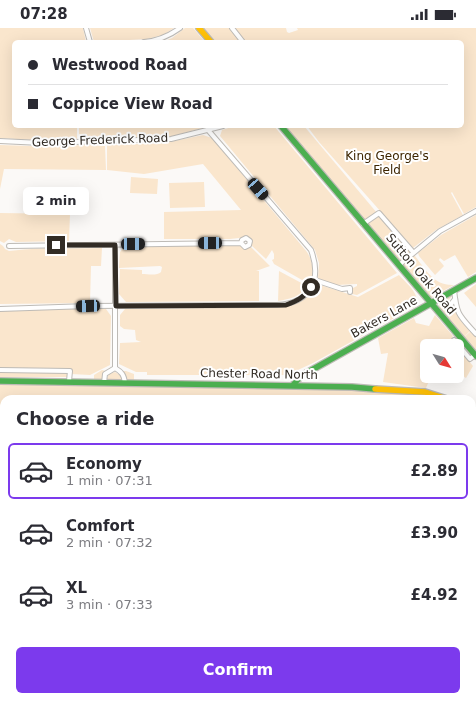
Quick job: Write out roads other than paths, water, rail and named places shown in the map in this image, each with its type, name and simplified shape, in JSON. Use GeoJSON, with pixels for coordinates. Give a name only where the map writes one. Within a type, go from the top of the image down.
{"type":"FeatureCollection","features":[{"type":"Feature","properties":{"kind":"main road"},"geometry":{"type":"LineString","coordinates":[[199,28],[209,40]]}},
{"type":"Feature","properties":{"kind":"main road","name":"Sutton Oak Road"},"geometry":{"type":"LineString","coordinates":[[283,128],[462,339]]}},
{"type":"Feature","properties":{"kind":"main road","name":"Bakers Lane"},"geometry":{"type":"LineString","coordinates":[[296,385],[296,380],[476,278]]}},
{"type":"Feature","properties":{"kind":"main road","name":"Sutton Oak Road"},"geometry":{"type":"LineString","coordinates":[[464,341],[475,355]]}},
{"type":"Feature","properties":{"kind":"main road","name":"Chester Road North"},"geometry":{"type":"LineString","coordinates":[[0,381],[296,385],[425,392],[434,395]]}},
{"type":"Feature","properties":{"kind":"street"},"geometry":{"type":"LineString","coordinates":[[86,28],[89,40]]}},
{"type":"Feature","properties":{"kind":"street"},"geometry":{"type":"LineString","coordinates":[[156,40],[172,34],[180,28]]}},
{"type":"Feature","properties":{"kind":"street"},"geometry":{"type":"LineString","coordinates":[[232,28],[241,40]]}},
{"type":"Feature","properties":{"kind":"street","name":"George Frederick Road"},"geometry":{"type":"LineString","coordinates":[[0,141],[41,143],[171,139],[216,128]]}},
{"type":"Feature","properties":{"kind":"street"},"geometry":{"type":"LineString","coordinates":[[0,309],[116,306],[286,305],[303,297],[315,280],[316,269],[311,250],[208,130]]}},
{"type":"Feature","properties":{"kind":"street"},"geometry":{"type":"LineString","coordinates":[[399,265],[440,231],[476,211]]}},
{"type":"Feature","properties":{"kind":"street","name":"Sutton Oak Road"},"geometry":{"type":"LineString","coordinates":[[363,224],[379,213],[413,252]]}},
{"type":"Feature","properties":{"kind":"street"},"geometry":{"type":"LineString","coordinates":[[9,246],[241,243]]}},
{"type":"Feature","properties":{"kind":"street"},"geometry":{"type":"LineString","coordinates":[[115,245],[115,368]]}},
{"type":"Feature","properties":{"kind":"street"},"geometry":{"type":"LineString","coordinates":[[315,280],[342,289],[351,290]]}},
{"type":"Feature","properties":{"kind":"street","name":"Sutton Oak Road"},"geometry":{"type":"LineString","coordinates":[[454,290],[457,311],[476,334]]}},
{"type":"Feature","properties":{"kind":"street","name":"Sutton Oak Road"},"geometry":{"type":"LineString","coordinates":[[451,304],[456,299]]}},
{"type":"Feature","properties":{"kind":"street","name":"Sutton Oak Road"},"geometry":{"type":"LineString","coordinates":[[464,352],[470,359],[475,355]]}},
{"type":"Feature","properties":{"kind":"street"},"geometry":{"type":"LineString","coordinates":[[104,383],[105,374],[115,368]]}},
{"type":"Feature","properties":{"kind":"street"},"geometry":{"type":"LineString","coordinates":[[115,368],[121,371],[125,383]]}},
{"type":"Feature","properties":{"kind":"street"},"geometry":{"type":"LineString","coordinates":[[0,370],[70,371],[69,381]]}},
{"type":"Feature","properties":{"kind":"park label","name":"King George's Field"},"geometry":{"type":"Point","coordinates":[387,163]}}]}
